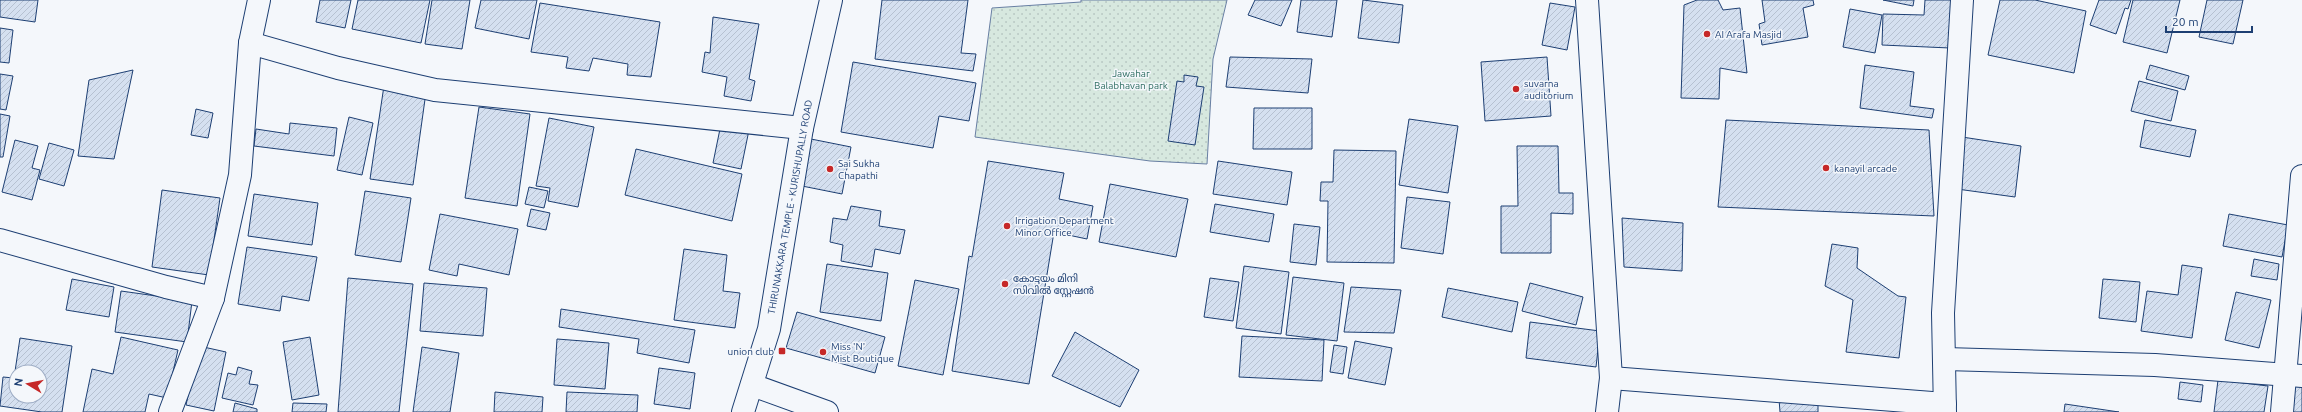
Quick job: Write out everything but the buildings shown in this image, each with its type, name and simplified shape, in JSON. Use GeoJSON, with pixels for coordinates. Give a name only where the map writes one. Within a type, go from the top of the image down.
{"type":"FeatureCollection","features":[{"type":"Feature","properties":{"kind":"street"},"geometry":{"type":"LineString","coordinates":[[170,412],[212,298],[240,175],[250,43],[259,0]]}},
{"type":"Feature","properties":{"kind":"street","name":"THIRUNAKKARA TEMPLE - KURISHUPALLY ROAD"},"geometry":{"type":"LineString","coordinates":[[743,412],[769,329],[802,128],[831,0]]}},
{"type":"Feature","properties":{"kind":"street"},"geometry":{"type":"LineString","coordinates":[[1587,0],[1611,378],[1607,412]]}},
{"type":"Feature","properties":{"kind":"street"},"geometry":{"type":"LineString","coordinates":[[1611,378],[1945,408],[1943,313],[1962,0]]}},
{"type":"Feature","properties":{"kind":"street"},"geometry":{"type":"LineString","coordinates":[[250,43],[338,68],[435,90],[802,128]]}},
{"type":"Feature","properties":{"kind":"street"},"geometry":{"type":"LineString","coordinates":[[2282,412],[2293,374],[2302,176]]}},
{"type":"Feature","properties":{"kind":"street"},"geometry":{"type":"LineString","coordinates":[[0,240],[166,287],[212,298]]}},
{"type":"Feature","properties":{"kind":"street"},"geometry":{"type":"LineString","coordinates":[[1945,358],[2155,365],[2293,374]]}},
{"type":"Feature","properties":{"kind":"street"},"geometry":{"type":"LineString","coordinates":[[752,385],[827,412]]}},
{"type":"Feature","properties":{"kind":"green space","name":"Jawahar Balabhavan park"},"geometry":{"type":"Polygon","coordinates":[[[1081,0],[1227,0],[1213,59],[1207,164],[1150,161],[975,137],[992,8],[1081,2],[1081,0]]]}},
{"type":"Feature","properties":{"kind":"place","name":"AI Arafa Masjid"},"geometry":{"type":"Point","coordinates":[1707,34]}},
{"type":"Feature","properties":{"kind":"place","name":"suvarna auditorium"},"geometry":{"type":"Point","coordinates":[1516,89]}},
{"type":"Feature","properties":{"kind":"place","name":"kanayil arcade"},"geometry":{"type":"Point","coordinates":[1826,168]}},
{"type":"Feature","properties":{"kind":"place","name":"Sai Sukha Chapathi"},"geometry":{"type":"Point","coordinates":[830,169]}},
{"type":"Feature","properties":{"kind":"place","name":"Irrigation Department Minor Office"},"geometry":{"type":"Point","coordinates":[1007,226]}},
{"type":"Feature","properties":{"kind":"place","name":"കോട്ടയം മിനി സിവിൽ സ്റ്റേഷൻ"},"geometry":{"type":"Point","coordinates":[1005,284]}},
{"type":"Feature","properties":{"kind":"place","name":"union club"},"geometry":{"type":"Point","coordinates":[782,351]}},
{"type":"Feature","properties":{"kind":"place","name":"Miss 'N' Mist Boutique"},"geometry":{"type":"Point","coordinates":[823,352]}}]}
